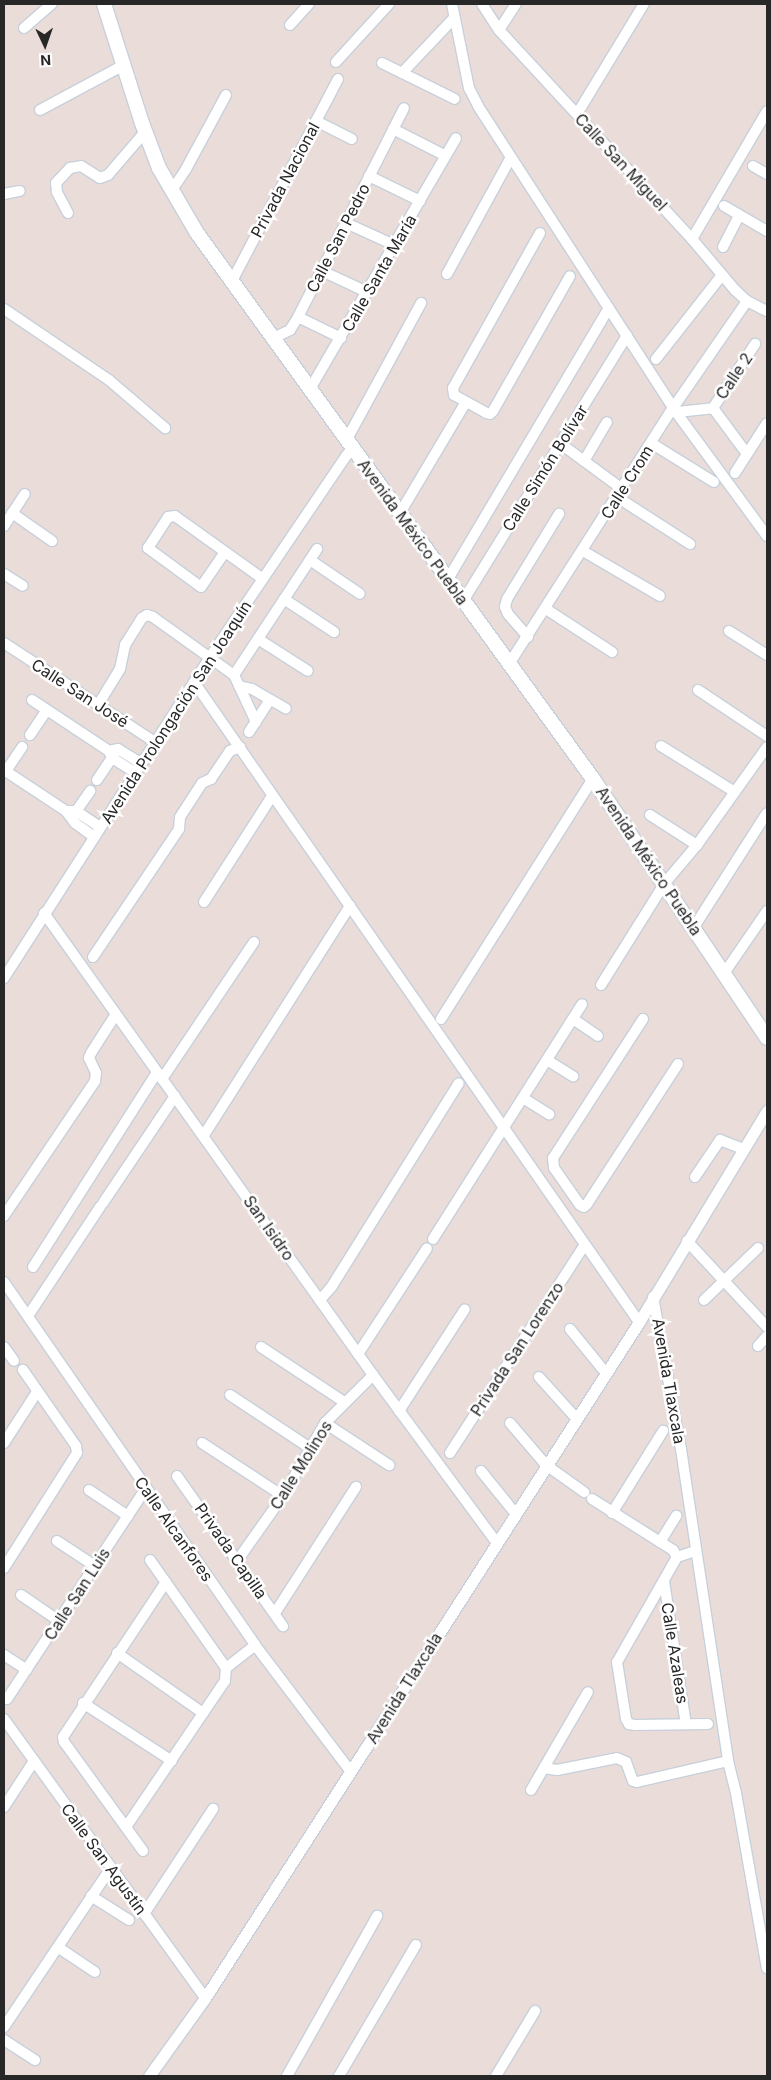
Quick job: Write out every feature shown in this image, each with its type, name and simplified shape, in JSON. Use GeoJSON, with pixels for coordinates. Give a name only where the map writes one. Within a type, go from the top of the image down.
{"type":"FeatureCollection","features":[{"type":"Feature","properties":{"kind":"main road","name":"Avenida México Puebla"},"geometry":{"type":"LineString","coordinates":[[104,4],[145,132],[159,168],[197,233],[593,779],[725,972],[767,1038]]}},
{"type":"Feature","properties":{"kind":"street"},"geometry":{"type":"LineString","coordinates":[[24,28],[52,4]]}},
{"type":"Feature","properties":{"kind":"street"},"geometry":{"type":"LineString","coordinates":[[290,25],[309,4]]}},
{"type":"Feature","properties":{"kind":"street"},"geometry":{"type":"LineString","coordinates":[[336,62],[389,4]]}},
{"type":"Feature","properties":{"kind":"street"},"geometry":{"type":"LineString","coordinates":[[452,4],[469,88],[511,157],[675,410],[764,523],[767,536]]}},
{"type":"Feature","properties":{"kind":"street","name":"Calle San Miguel"},"geometry":{"type":"LineString","coordinates":[[482,4],[499,30],[692,239],[722,275],[747,301],[767,311]]}},
{"type":"Feature","properties":{"kind":"street"},"geometry":{"type":"LineString","coordinates":[[499,30],[516,4]]}},
{"type":"Feature","properties":{"kind":"street"},"geometry":{"type":"LineString","coordinates":[[577,114],[644,4]]}},
{"type":"Feature","properties":{"kind":"street"},"geometry":{"type":"LineString","coordinates":[[402,73],[454,18]]}},
{"type":"Feature","properties":{"kind":"street"},"geometry":{"type":"LineString","coordinates":[[382,63],[455,100]]}},
{"type":"Feature","properties":{"kind":"street"},"geometry":{"type":"LineString","coordinates":[[40,110],[124,64]]}},
{"type":"Feature","properties":{"kind":"street","name":"Privada Nacional"},"geometry":{"type":"LineString","coordinates":[[232,281],[338,79]]}},
{"type":"Feature","properties":{"kind":"street"},"geometry":{"type":"LineString","coordinates":[[172,190],[186,170],[226,95]]}},
{"type":"Feature","properties":{"kind":"street","name":"Calle San Pedro"},"geometry":{"type":"LineString","coordinates":[[273,338],[290,330],[298,317],[404,108]]}},
{"type":"Feature","properties":{"kind":"street"},"geometry":{"type":"LineString","coordinates":[[692,239],[767,111]]}},
{"type":"Feature","properties":{"kind":"street"},"geometry":{"type":"LineString","coordinates":[[316,121],[352,139]]}},
{"type":"Feature","properties":{"kind":"street"},"geometry":{"type":"LineString","coordinates":[[393,129],[446,156]]}},
{"type":"Feature","properties":{"kind":"street"},"geometry":{"type":"LineString","coordinates":[[68,213],[57,192],[56,183],[70,168],[81,166],[100,178],[108,176],[145,132]]}},
{"type":"Feature","properties":{"kind":"street","name":"Calle Santa María"},"geometry":{"type":"LineString","coordinates":[[310,389],[456,138]]}},
{"type":"Feature","properties":{"kind":"street"},"geometry":{"type":"LineString","coordinates":[[447,274],[511,157]]}},
{"type":"Feature","properties":{"kind":"street"},"geometry":{"type":"LineString","coordinates":[[753,166],[767,174]]}},
{"type":"Feature","properties":{"kind":"street"},"geometry":{"type":"LineString","coordinates":[[369,176],[420,201]]}},
{"type":"Feature","properties":{"kind":"street"},"geometry":{"type":"LineString","coordinates":[[4,194],[20,191]]}},
{"type":"Feature","properties":{"kind":"street"},"geometry":{"type":"LineString","coordinates":[[724,206],[767,231]]}},
{"type":"Feature","properties":{"kind":"street"},"geometry":{"type":"LineString","coordinates":[[723,247],[739,215]]}},
{"type":"Feature","properties":{"kind":"street"},"geometry":{"type":"LineString","coordinates":[[346,223],[394,245]]}},
{"type":"Feature","properties":{"kind":"street"},"geometry":{"type":"LineString","coordinates":[[540,233],[454,388],[454,395],[486,413],[494,411],[570,276]]}},
{"type":"Feature","properties":{"kind":"street"},"geometry":{"type":"LineString","coordinates":[[322,271],[367,292]]}},
{"type":"Feature","properties":{"kind":"street"},"geometry":{"type":"LineString","coordinates":[[656,359],[722,275]]}},
{"type":"Feature","properties":{"kind":"street","name":"Calle Crom"},"geometry":{"type":"LineString","coordinates":[[509,664],[651,443],[747,301]]}},
{"type":"Feature","properties":{"kind":"street","name":"Avenida Prolongación San Joaquín"},"geometry":{"type":"LineString","coordinates":[[5,972],[194,682],[346,456],[350,444],[421,303]]}},
{"type":"Feature","properties":{"kind":"street"},"geometry":{"type":"LineString","coordinates":[[448,580],[609,308]]}},
{"type":"Feature","properties":{"kind":"street"},"geometry":{"type":"LineString","coordinates":[[4,309],[109,380],[165,428]]}},
{"type":"Feature","properties":{"kind":"street"},"geometry":{"type":"LineString","coordinates":[[298,317],[341,338]]}},
{"type":"Feature","properties":{"kind":"street","name":"Calle Simón Bolívar"},"geometry":{"type":"LineString","coordinates":[[463,601],[627,335]]}},
{"type":"Feature","properties":{"kind":"street","name":"Calle 2"},"geometry":{"type":"LineString","coordinates":[[712,408],[755,344]]}},
{"type":"Feature","properties":{"kind":"street"},"geometry":{"type":"LineString","coordinates":[[400,513],[466,402]]}},
{"type":"Feature","properties":{"kind":"street","name":"Calle 2"},"geometry":{"type":"LineString","coordinates":[[675,410],[712,408]]}},
{"type":"Feature","properties":{"kind":"street","name":"Calle 2"},"geometry":{"type":"LineString","coordinates":[[712,408],[747,454]]}},
{"type":"Feature","properties":{"kind":"street"},"geometry":{"type":"LineString","coordinates":[[584,461],[607,422]]}},
{"type":"Feature","properties":{"kind":"street"},"geometry":{"type":"LineString","coordinates":[[734,473],[767,423]]}},
{"type":"Feature","properties":{"kind":"street"},"geometry":{"type":"LineString","coordinates":[[651,443],[714,482]]}},
{"type":"Feature","properties":{"kind":"street"},"geometry":{"type":"LineString","coordinates":[[561,444],[584,461],[620,493],[690,544]]}},
{"type":"Feature","properties":{"kind":"street"},"geometry":{"type":"LineString","coordinates":[[4,526],[24,494]]}},
{"type":"Feature","properties":{"kind":"street"},"geometry":{"type":"LineString","coordinates":[[12,513],[52,541]]}},
{"type":"Feature","properties":{"kind":"street"},"geometry":{"type":"LineString","coordinates":[[528,637],[508,614],[505,607],[507,599],[559,514]]}},
{"type":"Feature","properties":{"kind":"street"},"geometry":{"type":"LineString","coordinates":[[225,552],[201,587],[148,548],[168,517],[172,515],[225,552],[263,579]]}},
{"type":"Feature","properties":{"kind":"street"},"geometry":{"type":"LineString","coordinates":[[234,675],[317,549]]}},
{"type":"Feature","properties":{"kind":"street"},"geometry":{"type":"LineString","coordinates":[[583,551],[660,596]]}},
{"type":"Feature","properties":{"kind":"street"},"geometry":{"type":"LineString","coordinates":[[310,560],[360,594]]}},
{"type":"Feature","properties":{"kind":"street"},"geometry":{"type":"LineString","coordinates":[[4,574],[23,586]]}},
{"type":"Feature","properties":{"kind":"street"},"geometry":{"type":"LineString","coordinates":[[284,599],[334,632]]}},
{"type":"Feature","properties":{"kind":"street"},"geometry":{"type":"LineString","coordinates":[[546,609],[612,652]]}},
{"type":"Feature","properties":{"kind":"street"},"geometry":{"type":"LineString","coordinates":[[98,705],[120,670],[125,645],[142,618],[147,615],[153,617],[234,675],[256,722]]}},
{"type":"Feature","properties":{"kind":"street"},"geometry":{"type":"LineString","coordinates":[[730,631],[767,655]]}},
{"type":"Feature","properties":{"kind":"street"},"geometry":{"type":"LineString","coordinates":[[258,639],[308,671]]}},
{"type":"Feature","properties":{"kind":"street","name":"Calle San José"},"geometry":{"type":"LineString","coordinates":[[4,643],[156,743]]}},
{"type":"Feature","properties":{"kind":"street"},"geometry":{"type":"LineString","coordinates":[[194,682],[584,1246],[639,1322]]}},
{"type":"Feature","properties":{"kind":"street"},"geometry":{"type":"LineString","coordinates":[[239,686],[252,689],[286,709]]}},
{"type":"Feature","properties":{"kind":"street"},"geometry":{"type":"LineString","coordinates":[[698,690],[767,736]]}},
{"type":"Feature","properties":{"kind":"street"},"geometry":{"type":"LineString","coordinates":[[32,700],[139,769]]}},
{"type":"Feature","properties":{"kind":"street"},"geometry":{"type":"LineString","coordinates":[[249,732],[270,700]]}},
{"type":"Feature","properties":{"kind":"street"},"geometry":{"type":"LineString","coordinates":[[30,735],[47,710]]}},
{"type":"Feature","properties":{"kind":"street"},"geometry":{"type":"LineString","coordinates":[[661,746],[735,792]]}},
{"type":"Feature","properties":{"kind":"street"},"geometry":{"type":"LineString","coordinates":[[22,747],[5,771],[71,814],[100,827]]}},
{"type":"Feature","properties":{"kind":"street"},"geometry":{"type":"LineString","coordinates":[[93,957],[179,829],[180,817],[202,783],[211,779],[230,751],[240,747]]}},
{"type":"Feature","properties":{"kind":"street"},"geometry":{"type":"LineString","coordinates":[[602,985],[664,884],[697,845],[767,747]]}},
{"type":"Feature","properties":{"kind":"street"},"geometry":{"type":"LineString","coordinates":[[97,780],[113,753]]}},
{"type":"Feature","properties":{"kind":"street"},"geometry":{"type":"LineString","coordinates":[[440,1019],[593,779]]}},
{"type":"Feature","properties":{"kind":"street"},"geometry":{"type":"LineString","coordinates":[[71,814],[90,791]]}},
{"type":"Feature","properties":{"kind":"street"},"geometry":{"type":"LineString","coordinates":[[204,902],[270,798],[274,797]]}},
{"type":"Feature","properties":{"kind":"street"},"geometry":{"type":"LineString","coordinates":[[694,927],[767,813]]}},
{"type":"Feature","properties":{"kind":"street"},"geometry":{"type":"LineString","coordinates":[[71,814],[94,837]]}},
{"type":"Feature","properties":{"kind":"street"},"geometry":{"type":"LineString","coordinates":[[650,815],[697,845]]}},
{"type":"Feature","properties":{"kind":"street"},"geometry":{"type":"LineString","coordinates":[[204,1135],[350,906]]}},
{"type":"Feature","properties":{"kind":"street"},"geometry":{"type":"LineString","coordinates":[[725,972],[767,911]]}},
{"type":"Feature","properties":{"kind":"street","name":"San Isidro"},"geometry":{"type":"LineString","coordinates":[[44,912],[159,1075],[204,1135],[373,1376],[496,1542]]}},
{"type":"Feature","properties":{"kind":"street"},"geometry":{"type":"LineString","coordinates":[[33,1267],[159,1075],[254,942]]}},
{"type":"Feature","properties":{"kind":"street"},"geometry":{"type":"LineString","coordinates":[[358,1354],[582,1004]]}},
{"type":"Feature","properties":{"kind":"street"},"geometry":{"type":"LineString","coordinates":[[4,1216],[95,1081],[96,1073],[89,1058],[116,1014]]}},
{"type":"Feature","properties":{"kind":"street"},"geometry":{"type":"LineString","coordinates":[[572,1019],[598,1036]]}},
{"type":"Feature","properties":{"kind":"street"},"geometry":{"type":"LineString","coordinates":[[643,1019],[553,1158],[554,1168],[580,1205],[584,1207],[587,1204],[678,1064]]}},
{"type":"Feature","properties":{"kind":"street"},"geometry":{"type":"LineString","coordinates":[[547,1060],[573,1076]]}},
{"type":"Feature","properties":{"kind":"street"},"geometry":{"type":"LineString","coordinates":[[320,1300],[332,1286],[458,1083]]}},
{"type":"Feature","properties":{"kind":"street"},"geometry":{"type":"LineString","coordinates":[[28,1316],[175,1096]]}},
{"type":"Feature","properties":{"kind":"street"},"geometry":{"type":"LineString","coordinates":[[523,1098],[549,1114]]}},
{"type":"Feature","properties":{"kind":"street","name":"Avenida Tlaxcala"},"geometry":{"type":"LineString","coordinates":[[150,2076],[205,1998],[605,1372],[639,1322],[767,1110]]}},
{"type":"Feature","properties":{"kind":"street"},"geometry":{"type":"LineString","coordinates":[[695,1178],[720,1140],[742,1149]]}},
{"type":"Feature","properties":{"kind":"street"},"geometry":{"type":"LineString","coordinates":[[554,1200],[568,1189]]}},
{"type":"Feature","properties":{"kind":"street"},"geometry":{"type":"LineString","coordinates":[[687,1241],[767,1327]]}},
{"type":"Feature","properties":{"kind":"street","name":"Privada San Lorenzo"},"geometry":{"type":"LineString","coordinates":[[450,1453],[584,1246]]}},
{"type":"Feature","properties":{"kind":"street"},"geometry":{"type":"LineString","coordinates":[[704,1300],[758,1248]]}},
{"type":"Feature","properties":{"kind":"street","name":"Calle Alcanfores"},"geometry":{"type":"LineString","coordinates":[[4,1282],[255,1644],[351,1772]]}},
{"type":"Feature","properties":{"kind":"street","name":"Avenida Tlaxcala"},"geometry":{"type":"LineString","coordinates":[[654,1297],[681,1450],[728,1760],[736,1793],[767,1968]]}},
{"type":"Feature","properties":{"kind":"street"},"geometry":{"type":"LineString","coordinates":[[399,1411],[465,1309]]}},
{"type":"Feature","properties":{"kind":"street"},"geometry":{"type":"LineString","coordinates":[[570,1329],[605,1372]]}},
{"type":"Feature","properties":{"kind":"street"},"geometry":{"type":"LineString","coordinates":[[758,1346],[767,1336]]}},
{"type":"Feature","properties":{"kind":"street"},"geometry":{"type":"LineString","coordinates":[[4,1347],[14,1361]]}},
{"type":"Feature","properties":{"kind":"street"},"geometry":{"type":"LineString","coordinates":[[261,1348],[344,1402]]}},
{"type":"Feature","properties":{"kind":"street"},"geometry":{"type":"LineString","coordinates":[[4,1568],[77,1452],[76,1446],[23,1370]]}},
{"type":"Feature","properties":{"kind":"street","name":"Calle Molinos"},"geometry":{"type":"LineString","coordinates":[[238,1561],[283,1496],[325,1423],[344,1402],[373,1376]]}},
{"type":"Feature","properties":{"kind":"street"},"geometry":{"type":"LineString","coordinates":[[539,1377],[576,1418]]}},
{"type":"Feature","properties":{"kind":"street"},"geometry":{"type":"LineString","coordinates":[[4,1443],[37,1392]]}},
{"type":"Feature","properties":{"kind":"street"},"geometry":{"type":"LineString","coordinates":[[230,1395],[310,1448]]}},
{"type":"Feature","properties":{"kind":"street"},"geometry":{"type":"LineString","coordinates":[[325,1423],[389,1465]]}},
{"type":"Feature","properties":{"kind":"street"},"geometry":{"type":"LineString","coordinates":[[510,1423],[546,1465],[612,1513],[673,1550],[677,1557]]}},
{"type":"Feature","properties":{"kind":"street"},"geometry":{"type":"LineString","coordinates":[[612,1513],[663,1431]]}},
{"type":"Feature","properties":{"kind":"street"},"geometry":{"type":"LineString","coordinates":[[202,1443],[283,1496]]}},
{"type":"Feature","properties":{"kind":"street"},"geometry":{"type":"LineString","coordinates":[[481,1471],[515,1513]]}},
{"type":"Feature","properties":{"kind":"street","name":"Privada Capilla"},"geometry":{"type":"LineString","coordinates":[[177,1476],[283,1626]]}},
{"type":"Feature","properties":{"kind":"street"},"geometry":{"type":"LineString","coordinates":[[275,1613],[356,1487]]}},
{"type":"Feature","properties":{"kind":"street","name":"Calle San Luis"},"geometry":{"type":"LineString","coordinates":[[7,1699],[146,1488]]}},
{"type":"Feature","properties":{"kind":"street"},"geometry":{"type":"LineString","coordinates":[[89,1490],[128,1516]]}},
{"type":"Feature","properties":{"kind":"street"},"geometry":{"type":"LineString","coordinates":[[660,1542],[676,1516]]}},
{"type":"Feature","properties":{"kind":"street"},"geometry":{"type":"LineString","coordinates":[[57,1541],[95,1566]]}},
{"type":"Feature","properties":{"kind":"street"},"geometry":{"type":"LineString","coordinates":[[696,1551],[677,1557],[617,1662],[626,1719],[629,1724],[708,1724]]}},
{"type":"Feature","properties":{"kind":"street"},"geometry":{"type":"LineString","coordinates":[[126,1827],[225,1681],[226,1668],[150,1560]]}},
{"type":"Feature","properties":{"kind":"street","name":"Calle Azaleas"},"geometry":{"type":"LineString","coordinates":[[664,1581],[686,1724]]}},
{"type":"Feature","properties":{"kind":"street"},"geometry":{"type":"LineString","coordinates":[[143,1851],[64,1742],[63,1737],[64,1731],[166,1582]]}},
{"type":"Feature","properties":{"kind":"street"},"geometry":{"type":"LineString","coordinates":[[21,1595],[59,1620]]}},
{"type":"Feature","properties":{"kind":"street"},"geometry":{"type":"LineString","coordinates":[[226,1668],[255,1644]]}},
{"type":"Feature","properties":{"kind":"street"},"geometry":{"type":"LineString","coordinates":[[117,1653],[203,1713]]}},
{"type":"Feature","properties":{"kind":"street"},"geometry":{"type":"LineString","coordinates":[[4,1655],[27,1670]]}},
{"type":"Feature","properties":{"kind":"street"},"geometry":{"type":"LineString","coordinates":[[531,1790],[588,1692]]}},
{"type":"Feature","properties":{"kind":"street"},"geometry":{"type":"LineString","coordinates":[[83,1703],[172,1761]]}},
{"type":"Feature","properties":{"kind":"street","name":"Calle San Agustín"},"geometry":{"type":"LineString","coordinates":[[4,1720],[205,1998]]}},
{"type":"Feature","properties":{"kind":"street"},"geometry":{"type":"LineString","coordinates":[[4,1739],[11,1730]]}},
{"type":"Feature","properties":{"kind":"street"},"geometry":{"type":"LineString","coordinates":[[544,1768],[557,1770],[618,1758],[626,1762],[633,1781],[637,1782],[728,1760]]}},
{"type":"Feature","properties":{"kind":"street"},"geometry":{"type":"LineString","coordinates":[[4,1807],[34,1761]]}},
{"type":"Feature","properties":{"kind":"street"},"geometry":{"type":"LineString","coordinates":[[144,1914],[213,1809]]}},
{"type":"Feature","properties":{"kind":"street"},"geometry":{"type":"LineString","coordinates":[[4,2027],[111,1868]]}},
{"type":"Feature","properties":{"kind":"street"},"geometry":{"type":"LineString","coordinates":[[91,1896],[129,1920]]}},
{"type":"Feature","properties":{"kind":"street"},"geometry":{"type":"LineString","coordinates":[[287,2076],[376,1916]]}},
{"type":"Feature","properties":{"kind":"street"},"geometry":{"type":"LineString","coordinates":[[339,2076],[416,1945]]}},
{"type":"Feature","properties":{"kind":"street"},"geometry":{"type":"LineString","coordinates":[[58,1948],[95,1972]]}},
{"type":"Feature","properties":{"kind":"street"},"geometry":{"type":"LineString","coordinates":[[496,2076],[535,2011]]}},
{"type":"Feature","properties":{"kind":"street"},"geometry":{"type":"LineString","coordinates":[[4,2040],[35,2060]]}}]}
